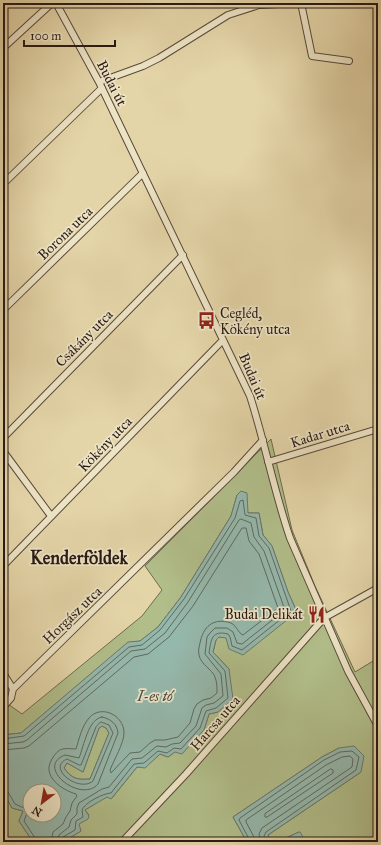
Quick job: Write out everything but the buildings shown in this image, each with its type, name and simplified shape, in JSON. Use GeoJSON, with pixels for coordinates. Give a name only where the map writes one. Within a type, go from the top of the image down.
{"type":"FeatureCollection","features":[{"type":"Feature","properties":{"kind":"street"},"geometry":{"type":"LineString","coordinates":[[3,48],[52,3]]}},
{"type":"Feature","properties":{"kind":"street","name":"Budai út"},"geometry":{"type":"LineString","coordinates":[[56,3],[102,88],[250,396],[290,538],[348,671],[378,726]]}},
{"type":"Feature","properties":{"kind":"street"},"geometry":{"type":"LineString","coordinates":[[249,3],[259,5],[298,3]]}},
{"type":"Feature","properties":{"kind":"street"},"geometry":{"type":"LineString","coordinates":[[301,3],[312,56],[349,61]]}},
{"type":"Feature","properties":{"kind":"street"},"geometry":{"type":"LineString","coordinates":[[99,82],[143,66],[159,58],[228,15],[259,5]]}},
{"type":"Feature","properties":{"kind":"street"},"geometry":{"type":"LineString","coordinates":[[3,184],[102,88]]}},
{"type":"Feature","properties":{"kind":"street","name":"Borona utca"},"geometry":{"type":"LineString","coordinates":[[3,310],[143,173]]}},
{"type":"Feature","properties":{"kind":"street","name":"Csákány utca"},"geometry":{"type":"LineString","coordinates":[[3,438],[183,255]]}},
{"type":"Feature","properties":{"kind":"street","name":"Kökény utca"},"geometry":{"type":"LineString","coordinates":[[3,566],[224,340]]}},
{"type":"Feature","properties":{"kind":"street","name":"Kadar utca"},"geometry":{"type":"LineString","coordinates":[[268,462],[378,429]]}},
{"type":"Feature","properties":{"kind":"street","name":"Horgász utca"},"geometry":{"type":"LineString","coordinates":[[3,707],[11,698],[14,689],[234,472],[263,440]]}},
{"type":"Feature","properties":{"kind":"street"},"geometry":{"type":"LineString","coordinates":[[3,451],[51,516]]}},
{"type":"Feature","properties":{"kind":"street","name":"Harcsa utca"},"geometry":{"type":"LineString","coordinates":[[122,842],[186,774],[324,618],[378,588]]}},
{"type":"Feature","properties":{"kind":"street"},"geometry":{"type":"LineString","coordinates":[[3,673],[14,689]]}},
{"type":"Feature","properties":{"kind":"green space"},"geometry":{"type":"Polygon","coordinates":[[[271,439],[292,530],[315,586],[355,672],[378,658],[378,842],[306,842],[299,832],[277,842],[271,842],[268,835],[361,772],[339,748],[322,757],[233,817],[247,842],[63,842],[81,831],[78,824],[89,815],[85,810],[107,796],[112,798],[137,767],[145,767],[160,754],[168,757],[204,730],[209,714],[218,712],[229,669],[213,652],[216,640],[219,637],[226,637],[297,612],[288,592],[272,546],[263,535],[259,513],[248,513],[237,495],[231,516],[181,597],[158,627],[140,641],[128,643],[21,733],[3,735],[3,709],[8,704],[22,714],[142,616],[162,590],[145,566],[271,439]]]}},
{"type":"Feature","properties":{"kind":"green space"},"geometry":{"type":"Polygon","coordinates":[[[102,726],[106,728],[109,733],[90,779],[78,779],[72,777],[64,768],[67,763],[83,772],[99,728],[102,726]]]}},
{"type":"Feature","properties":{"kind":"green space"},"geometry":{"type":"Polygon","coordinates":[[[3,792],[12,808],[22,811],[19,821],[33,842],[7,842],[3,834],[3,792]]]}},
{"type":"Feature","properties":{"kind":"water","name":"I-es tó"},"geometry":{"type":"Polygon","coordinates":[[[241,491],[247,493],[248,513],[259,513],[263,535],[272,546],[288,592],[297,612],[243,655],[229,649],[226,638],[219,637],[216,640],[213,652],[229,669],[233,699],[218,712],[209,714],[204,730],[182,754],[175,752],[168,757],[160,754],[145,768],[137,767],[111,799],[107,797],[85,810],[89,816],[88,819],[79,824],[81,831],[63,842],[33,842],[19,821],[22,814],[22,823],[62,823],[62,783],[22,783],[22,811],[12,808],[3,792],[3,735],[21,733],[128,642],[140,641],[158,627],[181,597],[231,516],[237,495],[241,491]],[[102,726],[99,728],[83,772],[67,763],[64,768],[72,777],[78,779],[90,779],[109,733],[106,728],[102,726]]]}},
{"type":"Feature","properties":{"kind":"water"},"geometry":{"type":"Polygon","coordinates":[[[354,746],[364,756],[361,772],[268,835],[271,842],[247,842],[233,817],[322,757],[339,748],[354,746]]]}},
{"type":"Feature","properties":{"kind":"water"},"geometry":{"type":"Polygon","coordinates":[[[299,832],[306,842],[277,842],[299,832]]]}},
{"type":"Feature","properties":{"kind":"place","name":"Cegléd, Kökény utca"},"geometry":{"type":"Point","coordinates":[207,321]}},
{"type":"Feature","properties":{"kind":"place","name":"Budai Delikát"},"geometry":{"type":"Point","coordinates":[316,614]}},
{"type":"Feature","properties":{"kind":"district","name":"Kenderföldek"},"geometry":{"type":"Point","coordinates":[79,558]}}]}
